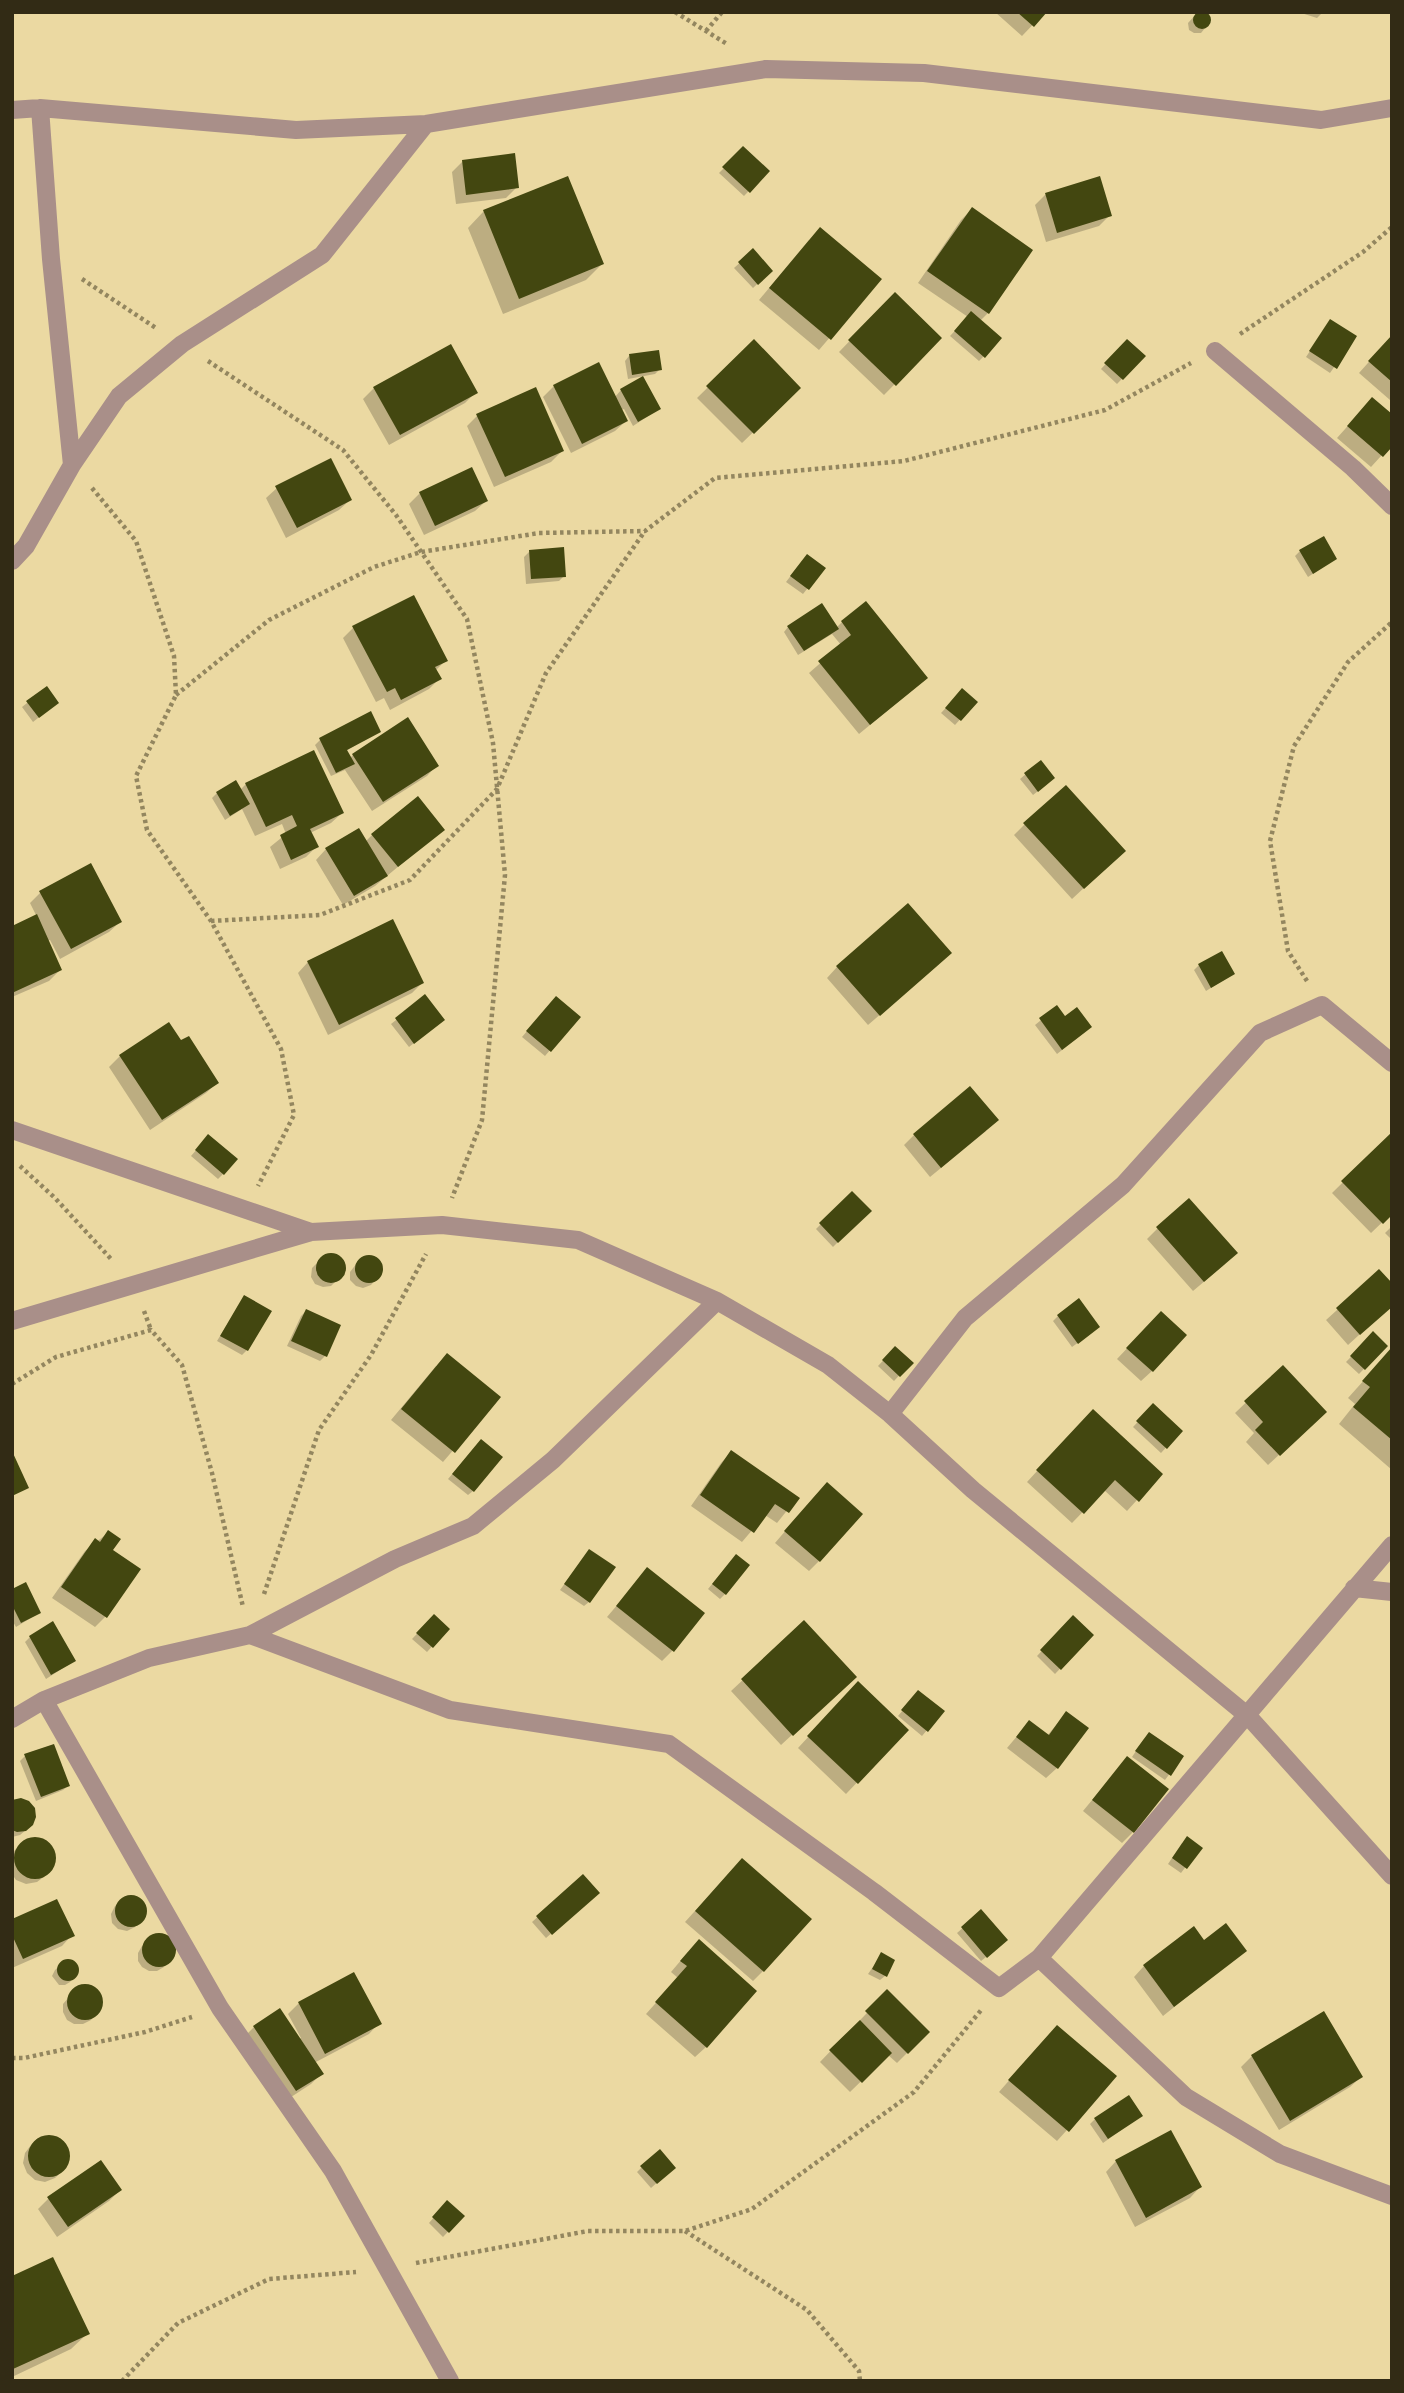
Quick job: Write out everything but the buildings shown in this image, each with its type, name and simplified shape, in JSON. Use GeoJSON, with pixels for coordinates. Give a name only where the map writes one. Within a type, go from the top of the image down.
{"type":"FeatureCollection","features":[{"type":"Feature","properties":{"kind":"street"},"geometry":{"type":"LineString","coordinates":[[12,110],[40,108],[296,130],[426,124],[766,69],[924,74],[1321,120],[1392,108]]}},
{"type":"Feature","properties":{"kind":"street"},"geometry":{"type":"LineString","coordinates":[[40,108],[51,258],[72,465]]}},
{"type":"Feature","properties":{"kind":"street"},"geometry":{"type":"LineString","coordinates":[[12,561],[26,546],[72,465],[119,396],[182,344],[321,255],[426,124]]}},
{"type":"Feature","properties":{"kind":"street"},"geometry":{"type":"LineString","coordinates":[[1215,351],[1353,468],[1392,506]]}},
{"type":"Feature","properties":{"kind":"street"},"geometry":{"type":"LineString","coordinates":[[890,1414],[965,1318],[1123,1185],[1260,1033],[1322,1005],[1392,1063]]}},
{"type":"Feature","properties":{"kind":"street"},"geometry":{"type":"LineString","coordinates":[[12,1130],[311,1232]]}},
{"type":"Feature","properties":{"kind":"street"},"geometry":{"type":"LineString","coordinates":[[12,1321],[311,1232],[442,1225],[578,1240],[717,1301],[828,1365],[890,1414],[973,1490],[1248,1716],[1392,1876]]}},
{"type":"Feature","properties":{"kind":"street"},"geometry":{"type":"LineString","coordinates":[[12,1719],[44,1700],[149,1658],[250,1635],[395,1559],[473,1526],[553,1460],[717,1301]]}},
{"type":"Feature","properties":{"kind":"street"},"geometry":{"type":"LineString","coordinates":[[250,1635],[450,1710],[669,1744],[874,1892],[999,1988],[1039,1958],[1392,1545]]}},
{"type":"Feature","properties":{"kind":"street"},"geometry":{"type":"LineString","coordinates":[[1354,1588],[1392,1592]]}},
{"type":"Feature","properties":{"kind":"street"},"geometry":{"type":"LineString","coordinates":[[44,1700],[220,2008],[333,2171],[385,2269],[450,2381]]}},
{"type":"Feature","properties":{"kind":"street"},"geometry":{"type":"LineString","coordinates":[[1039,1958],[1186,2097],[1280,2154],[1392,2196]]}},
{"type":"Feature","properties":{"kind":"path"},"geometry":{"type":"LineString","coordinates":[[675,12],[766,69]]}},
{"type":"Feature","properties":{"kind":"path"},"geometry":{"type":"LineString","coordinates":[[706,32],[722,12]]}},
{"type":"Feature","properties":{"kind":"path"},"geometry":{"type":"LineString","coordinates":[[211,921],[320,915],[410,880],[497,789],[546,673],[645,531],[715,478],[904,461],[1105,410],[1215,351],[1363,252],[1392,227]]}},
{"type":"Feature","properties":{"kind":"path"},"geometry":{"type":"LineString","coordinates":[[51,258],[343,450],[396,515],[467,620],[493,743],[505,875],[482,1120],[442,1225],[371,1354],[320,1430],[250,1635]]}},
{"type":"Feature","properties":{"kind":"path"},"geometry":{"type":"LineString","coordinates":[[72,465],[136,541],[174,656],[176,695]]}},
{"type":"Feature","properties":{"kind":"path"},"geometry":{"type":"LineString","coordinates":[[243,1210],[268,1169],[294,1115],[281,1049],[211,921],[147,830],[136,776],[176,695],[269,620],[374,567],[421,552],[539,533],[645,531]]}},
{"type":"Feature","properties":{"kind":"path"},"geometry":{"type":"LineString","coordinates":[[1322,1005],[1288,951],[1270,841],[1294,746],[1348,662],[1392,622]]}},
{"type":"Feature","properties":{"kind":"path"},"geometry":{"type":"LineString","coordinates":[[12,1158],[55,1198],[135,1285],[150,1330],[182,1365],[212,1473],[250,1635]]}},
{"type":"Feature","properties":{"kind":"path"},"geometry":{"type":"LineString","coordinates":[[12,1384],[56,1357],[150,1330]]}},
{"type":"Feature","properties":{"kind":"path"},"geometry":{"type":"LineString","coordinates":[[122,2381],[177,2323],[269,2279],[385,2269],[588,2231],[685,2231],[752,2209],[914,2092],[999,1988]]}},
{"type":"Feature","properties":{"kind":"path"},"geometry":{"type":"LineString","coordinates":[[12,2058],[24,2058],[145,2032],[220,2008]]}},
{"type":"Feature","properties":{"kind":"path"},"geometry":{"type":"LineString","coordinates":[[685,2231],[807,2311],[859,2371],[860,2381]]}}]}
